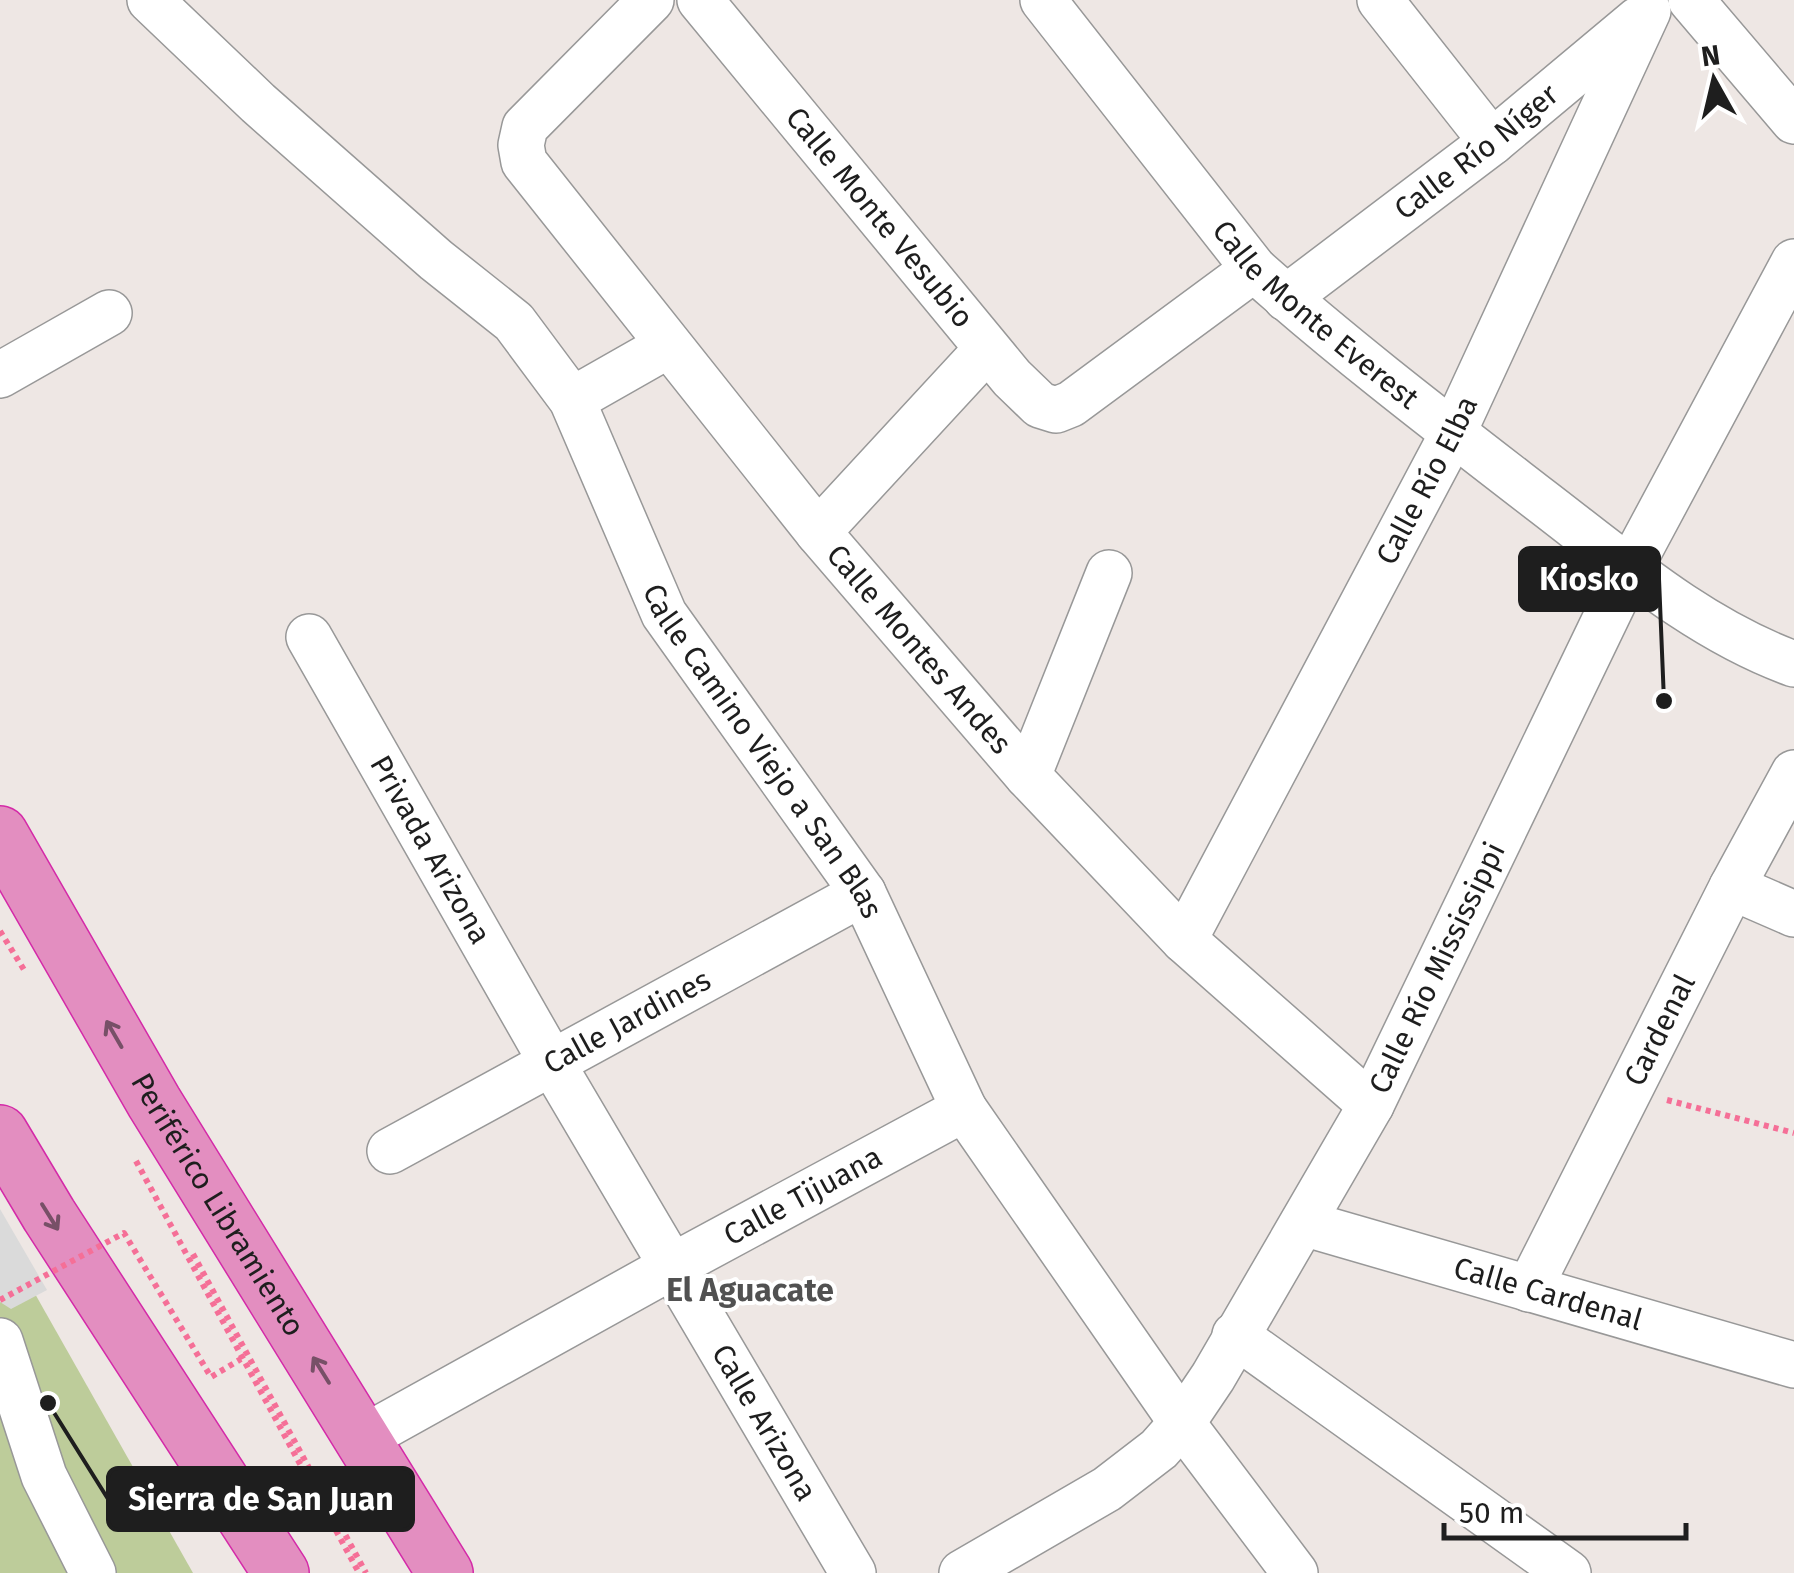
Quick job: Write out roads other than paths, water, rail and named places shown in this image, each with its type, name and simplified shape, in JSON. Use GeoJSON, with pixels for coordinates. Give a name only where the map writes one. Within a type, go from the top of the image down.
{"type":"FeatureCollection","features":[{"type":"Feature","properties":{"kind":"highway","name":"Periférico Libramiento"},"geometry":{"type":"LineString","coordinates":[[0,834],[154,1102],[444,1573]]}},
{"type":"Feature","properties":{"kind":"highway"},"geometry":{"type":"LineString","coordinates":[[0,1133],[281,1573]]}},
{"type":"Feature","properties":{"kind":"street","name":"Calle Camino Viejo a San Blas"},"geometry":{"type":"LineString","coordinates":[[150,0],[258,104],[436,260],[514,322],[572,400],[664,614],[864,893],[964,1109],[1182,1423],[1295,1573]]}},
{"type":"Feature","properties":{"kind":"street","name":"Calle Montes Andes"},"geometry":{"type":"LineString","coordinates":[[651,0],[524,128],[524,162],[818,532],[1028,776],[1184,940],[1371,1106]]}},
{"type":"Feature","properties":{"kind":"street","name":"Calle Monte Vesubio"},"geometry":{"type":"LineString","coordinates":[[700,0],[987,349],[1040,405],[1056,410],[1072,404]]}},
{"type":"Feature","properties":{"kind":"street","name":"Calle Monte Everest"},"geometry":{"type":"LineString","coordinates":[[1044,0],[1270,283],[1453,432],[1630,568],[1725,634],[1794,664]]}},
{"type":"Feature","properties":{"kind":"street"},"geometry":{"type":"LineString","coordinates":[[1380,0],[1492,142]]}},
{"type":"Feature","properties":{"kind":"street"},"geometry":{"type":"LineString","coordinates":[[1691,0],[1794,121]]}},
{"type":"Feature","properties":{"kind":"street","name":"Calle Río Níger"},"geometry":{"type":"LineString","coordinates":[[1072,404],[1492,142],[1656,6]]}},
{"type":"Feature","properties":{"kind":"street","name":"Calle Río Elba"},"geometry":{"type":"LineString","coordinates":[[1184,940],[1453,432],[1656,6]]}},
{"type":"Feature","properties":{"kind":"street","name":"Calle Río Mississippi"},"geometry":{"type":"LineString","coordinates":[[962,1573],[1107,1490],[1159,1449],[1182,1423],[1371,1106],[1630,568],[1794,262]]}},
{"type":"Feature","properties":{"kind":"street"},"geometry":{"type":"LineString","coordinates":[[0,375],[109,313]]}},
{"type":"Feature","properties":{"kind":"street"},"geometry":{"type":"LineString","coordinates":[[572,400],[667,346]]}},
{"type":"Feature","properties":{"kind":"street"},"geometry":{"type":"LineString","coordinates":[[818,532],[987,349]]}},
{"type":"Feature","properties":{"kind":"street"},"geometry":{"type":"LineString","coordinates":[[1028,776],[1109,573]]}},
{"type":"Feature","properties":{"kind":"street","name":"Privada Arizona"},"geometry":{"type":"LineString","coordinates":[[309,637],[552,1063]]}},
{"type":"Feature","properties":{"kind":"street","name":"Cardenal"},"geometry":{"type":"LineString","coordinates":[[1529,1289],[1732,886],[1794,773]]}},
{"type":"Feature","properties":{"kind":"street"},"geometry":{"type":"LineString","coordinates":[[1732,886],[1794,914]]}},
{"type":"Feature","properties":{"kind":"street","name":"Calle Jardines"},"geometry":{"type":"LineString","coordinates":[[390,1151],[864,893]]}},
{"type":"Feature","properties":{"kind":"street","name":"Calle Arizona"},"geometry":{"type":"LineString","coordinates":[[552,1063],[853,1573]]}},
{"type":"Feature","properties":{"kind":"street","name":"Calle Tijuana"},"geometry":{"type":"LineString","coordinates":[[363,1438],[964,1109]]}},
{"type":"Feature","properties":{"kind":"street","name":"Calle Cardenal"},"geometry":{"type":"LineString","coordinates":[[1302,1223],[1794,1365]]}},
{"type":"Feature","properties":{"kind":"street"},"geometry":{"type":"LineString","coordinates":[[1235,1335],[1568,1573]]}},
{"type":"Feature","properties":{"kind":"street"},"geometry":{"type":"LineString","coordinates":[[0,1341],[44,1476],[90,1567]]}},
{"type":"Feature","properties":{"kind":"place","name":"Kiosko"},"geometry":{"type":"Point","coordinates":[1664,701]}},
{"type":"Feature","properties":{"kind":"place","name":"Sierra de San Juan"},"geometry":{"type":"Point","coordinates":[48,1403]}},
{"type":"Feature","properties":{"kind":"district","name":"El Aguacate"},"geometry":{"type":"Point","coordinates":[750,1290]}}]}
